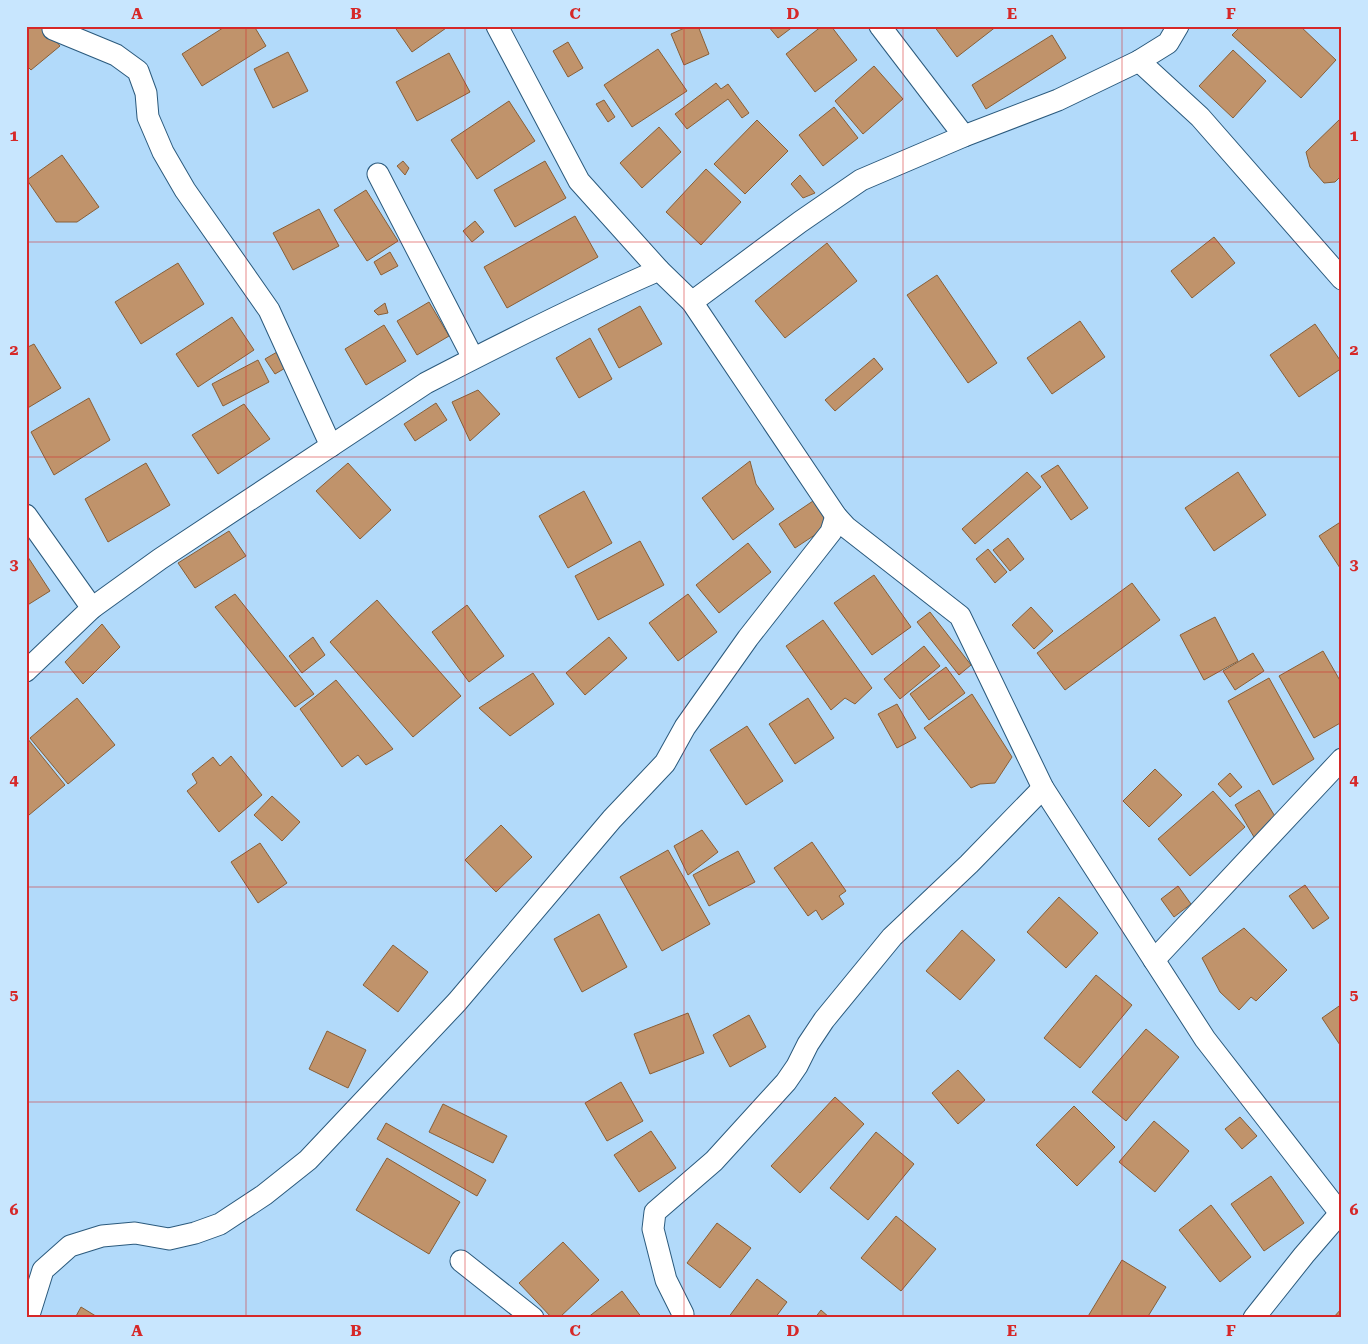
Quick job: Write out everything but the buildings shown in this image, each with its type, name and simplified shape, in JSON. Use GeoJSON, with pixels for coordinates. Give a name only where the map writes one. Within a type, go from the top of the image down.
{"type":"FeatureCollection","features":[{"type":"Feature","properties":{"kind":"street"},"geometry":{"type":"LineString","coordinates":[[497,26],[579,181],[659,270],[692,302],[836,516],[846,527],[960,616],[1043,788],[1205,1039],[1341,1212],[1254,1318]]}},
{"type":"Feature","properties":{"kind":"street"},"geometry":{"type":"LineString","coordinates":[[880,26],[964,136]]}},
{"type":"Feature","properties":{"kind":"street"},"geometry":{"type":"LineString","coordinates":[[692,302],[800,222],[861,180],[964,136],[1058,100],[1139,61],[1168,43],[1178,26]]}},
{"type":"Feature","properties":{"kind":"street"},"geometry":{"type":"LineString","coordinates":[[53,29],[116,55],[138,71],[146,93],[148,117],[163,152],[185,190],[270,310],[331,446]]}},
{"type":"Feature","properties":{"kind":"street"},"geometry":{"type":"LineString","coordinates":[[1139,61],[1200,117],[1342,279]]}},
{"type":"Feature","properties":{"kind":"street"},"geometry":{"type":"LineString","coordinates":[[378,174],[473,358]]}},
{"type":"Feature","properties":{"kind":"street"},"geometry":{"type":"LineString","coordinates":[[26,671],[92,608],[160,559],[426,383],[614,289],[659,270]]}},
{"type":"Feature","properties":{"kind":"street"},"geometry":{"type":"LineString","coordinates":[[26,515],[92,608]]}},
{"type":"Feature","properties":{"kind":"street"},"geometry":{"type":"LineString","coordinates":[[28,1318],[43,1270],[70,1246],[102,1236],[135,1233],[169,1239],[195,1233],[220,1224],[264,1195],[308,1160],[457,1002],[612,819],[665,763],[685,727],[748,638],[831,532],[836,516]]}},
{"type":"Feature","properties":{"kind":"street"},"geometry":{"type":"LineString","coordinates":[[1154,960],[1342,759]]}},
{"type":"Feature","properties":{"kind":"street"},"geometry":{"type":"LineString","coordinates":[[683,1318],[683,1314],[666,1280],[653,1229],[655,1212],[714,1161],[786,1082],[824,1020],[892,936],[968,864],[1043,788]]}},
{"type":"Feature","properties":{"kind":"street"},"geometry":{"type":"LineString","coordinates":[[461,1262],[533,1318]]}}]}
